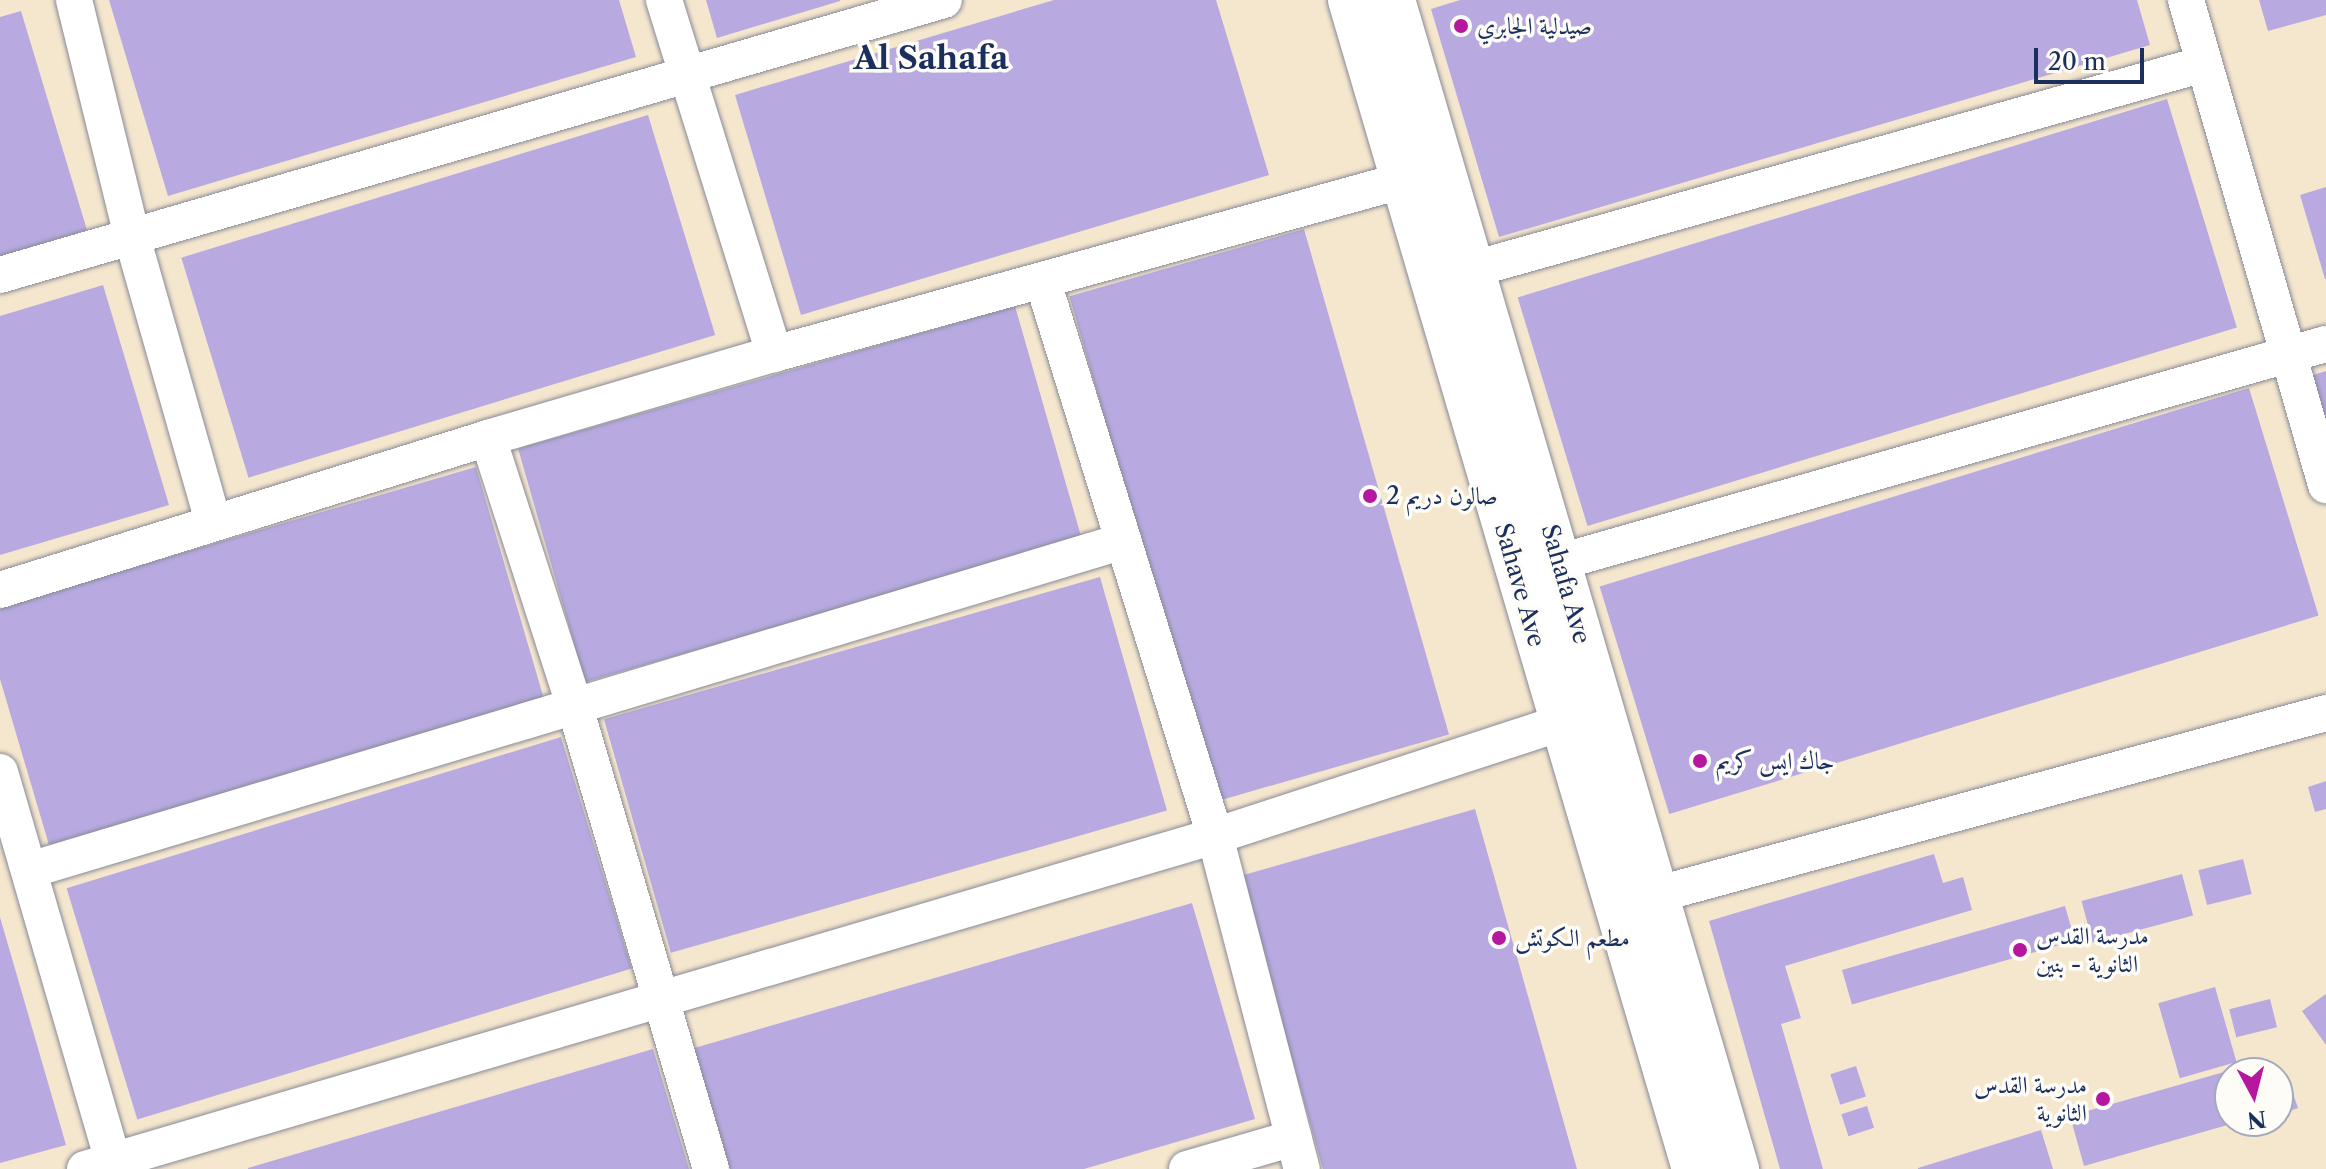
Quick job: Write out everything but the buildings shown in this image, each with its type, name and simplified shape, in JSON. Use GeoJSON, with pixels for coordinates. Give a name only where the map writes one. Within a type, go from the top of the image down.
{"type":"FeatureCollection","features":[{"type":"Feature","properties":{"kind":"main road","name":"Sahave Ave"},"geometry":{"type":"LineString","coordinates":[[1350,0],[1561,723],[1635,900],[1694,1169]]}},
{"type":"Feature","properties":{"kind":"main road","name":"Sahafa Ave"},"geometry":{"type":"LineString","coordinates":[[1393,0],[1470,270],[1560,562],[1635,900],[1737,1169]]}},
{"type":"Feature","properties":{"kind":"street"},"geometry":{"type":"LineString","coordinates":[[74,0],[132,237],[213,522]]}},
{"type":"Feature","properties":{"kind":"street"},"geometry":{"type":"LineString","coordinates":[[664,0],[774,354]]}},
{"type":"Feature","properties":{"kind":"street"},"geometry":{"type":"LineString","coordinates":[[0,275],[687,78],[944,0]]}},
{"type":"Feature","properties":{"kind":"street"},"geometry":{"type":"LineString","coordinates":[[2186,0],[2326,485]]}},
{"type":"Feature","properties":{"kind":"street"},"geometry":{"type":"LineString","coordinates":[[1470,270],[2204,64]]}},
{"type":"Feature","properties":{"kind":"street"},"geometry":{"type":"LineString","coordinates":[[0,590],[488,438],[774,354],[1401,181]]}},
{"type":"Feature","properties":{"kind":"street"},"geometry":{"type":"LineString","coordinates":[[1043,282],[1215,836],[1298,1153],[1187,1169]]}},
{"type":"Feature","properties":{"kind":"street"},"geometry":{"type":"LineString","coordinates":[[1560,562],[2326,344]]}},
{"type":"Feature","properties":{"kind":"street"},"geometry":{"type":"LineString","coordinates":[[488,438],[575,707],[711,1169]]}},
{"type":"Feature","properties":{"kind":"street"},"geometry":{"type":"LineString","coordinates":[[30,870],[1124,541]]}},
{"type":"Feature","properties":{"kind":"street"},"geometry":{"type":"LineString","coordinates":[[1635,900],[2326,713]]}},
{"type":"Feature","properties":{"kind":"street"},"geometry":{"type":"LineString","coordinates":[[0,772],[30,870],[104,1166],[1215,836],[1561,723]]}},
{"type":"Feature","properties":{"kind":"place","name":"صيدلية الجابري"},"geometry":{"type":"Point","coordinates":[1461,26]}},
{"type":"Feature","properties":{"kind":"place","name":"صالون دريم 2"},"geometry":{"type":"Point","coordinates":[1370,496]}},
{"type":"Feature","properties":{"kind":"place","name":"جاك ايس كريم"},"geometry":{"type":"Point","coordinates":[1700,761]}},
{"type":"Feature","properties":{"kind":"place","name":"مطعم الكوتش"},"geometry":{"type":"Point","coordinates":[1499,938]}},
{"type":"Feature","properties":{"kind":"place","name":"مدرسة القدس الثانوية - بنين"},"geometry":{"type":"Point","coordinates":[2020,950]}},
{"type":"Feature","properties":{"kind":"place","name":"مدرسة القدس الثانوية"},"geometry":{"type":"Point","coordinates":[2103,1099]}},
{"type":"Feature","properties":{"kind":"district","name":"Al Sahafa"},"geometry":{"type":"Point","coordinates":[931,58]}}]}
